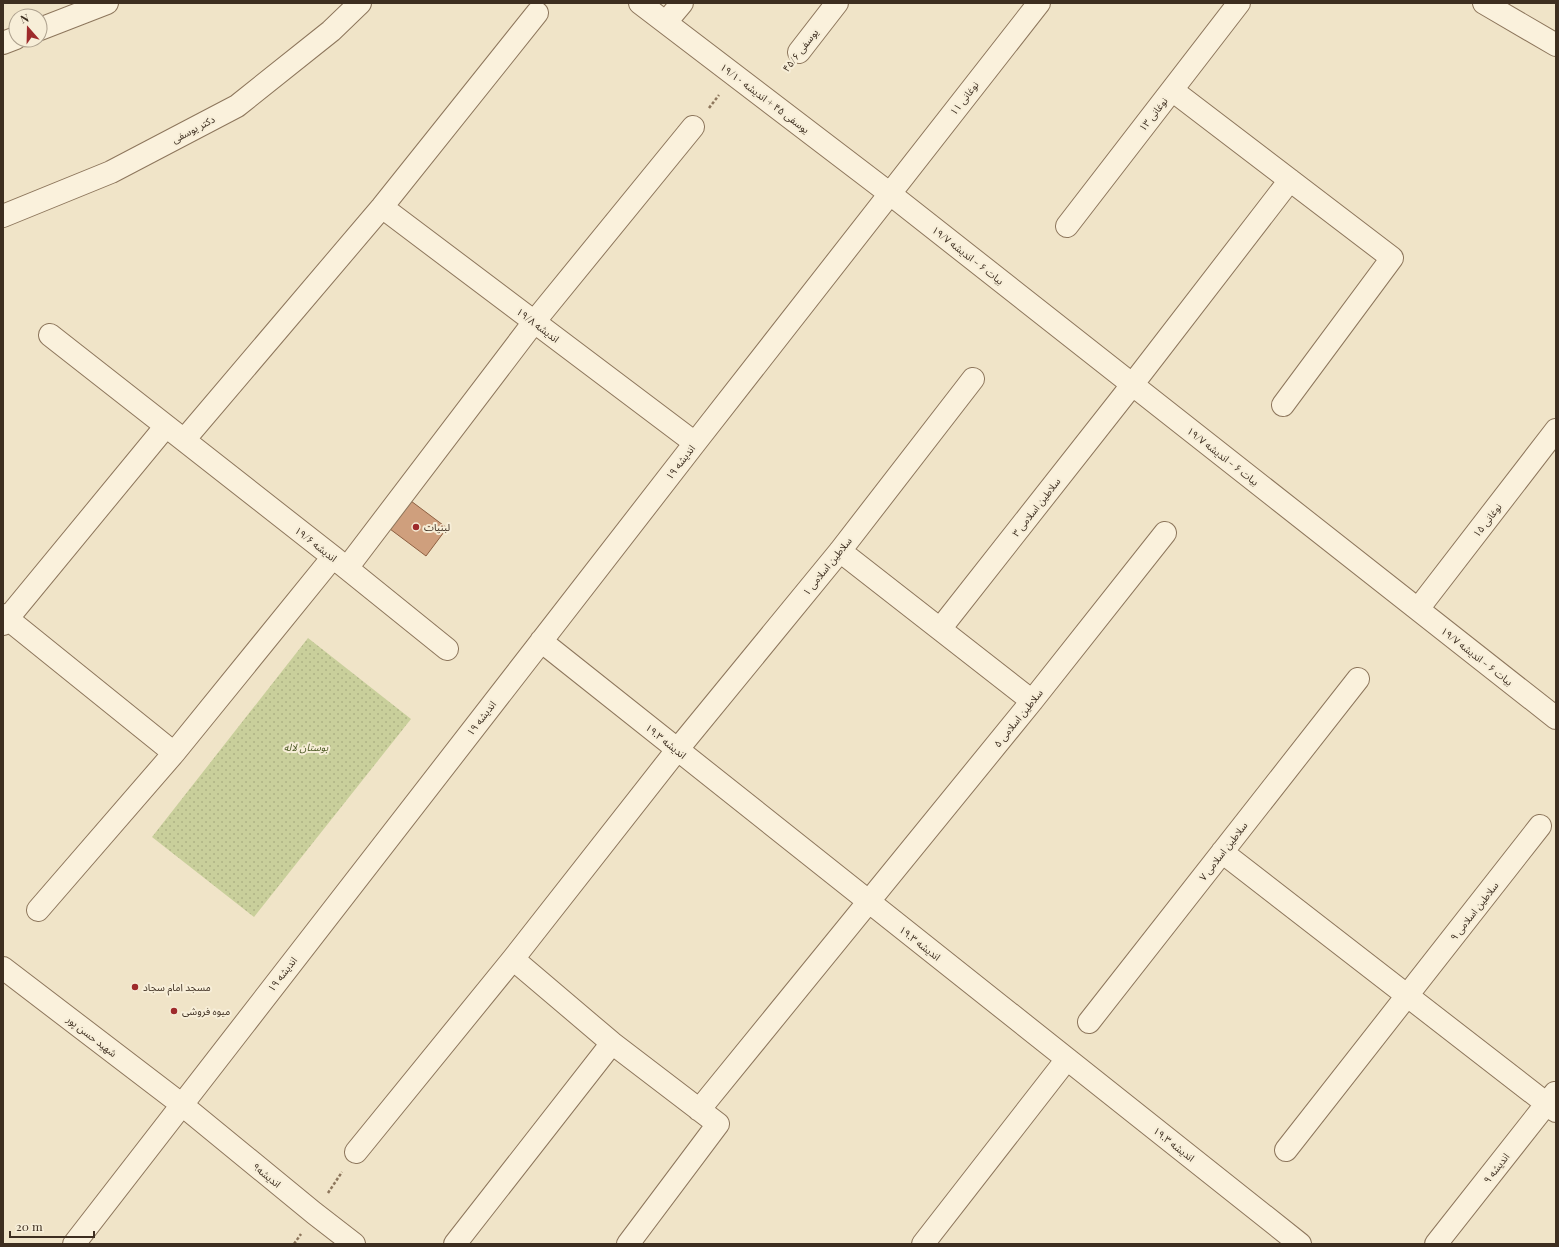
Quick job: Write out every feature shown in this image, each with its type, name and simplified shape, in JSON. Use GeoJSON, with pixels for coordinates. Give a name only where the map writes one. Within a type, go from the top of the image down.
{"type":"FeatureCollection","features":[{"type":"Feature","properties":{"kind":"street"},"geometry":{"type":"LineString","coordinates":[[48,26],[107,3]]}},
{"type":"Feature","properties":{"kind":"street","name":"دکتر یوسفی"},"geometry":{"type":"LineString","coordinates":[[3,216],[111,172],[237,106],[331,30],[360,3]]}},
{"type":"Feature","properties":{"kind":"street","name":"یوسفی ۴۵ + اندیشه ۱۹/۱۰"},"geometry":{"type":"LineString","coordinates":[[640,3],[890,193]]}},
{"type":"Feature","properties":{"kind":"street"},"geometry":{"type":"LineString","coordinates":[[666,22],[682,3]]}},
{"type":"Feature","properties":{"kind":"street","name":"یوسفی ۴۵/۶"},"geometry":{"type":"LineString","coordinates":[[799,52],[837,3]]}},
{"type":"Feature","properties":{"kind":"street","name":"نوغانی ۱۱"},"geometry":{"type":"LineString","coordinates":[[890,193],[1039,3]]}},
{"type":"Feature","properties":{"kind":"street","name":"نوغانی ۱۳"},"geometry":{"type":"LineString","coordinates":[[1067,226],[1239,3]]}},
{"type":"Feature","properties":{"kind":"street"},"geometry":{"type":"LineString","coordinates":[[1484,3],[1556,45]]}},
{"type":"Feature","properties":{"kind":"street"},"geometry":{"type":"LineString","coordinates":[[184,440],[382,207],[537,13]]}},
{"type":"Feature","properties":{"kind":"street"},"geometry":{"type":"LineString","coordinates":[[1172,90],[1392,258],[1284,405]]}},
{"type":"Feature","properties":{"kind":"street"},"geometry":{"type":"LineString","coordinates":[[38,910],[340,563],[693,127]]}},
{"type":"Feature","properties":{"kind":"street","name":"سلاطین اسلامی ۳"},"geometry":{"type":"LineString","coordinates":[[940,629],[1132,385],[1290,180]]}},
{"type":"Feature","properties":{"kind":"street","name":"بیات ۶ - اندیشه ۱۹/۷"},"geometry":{"type":"LineString","coordinates":[[890,193],[1556,718]]}},
{"type":"Feature","properties":{"kind":"street","name":"اندیشه ۱۹"},"geometry":{"type":"LineString","coordinates":[[74,1244],[181,1104],[890,193]]}},
{"type":"Feature","properties":{"kind":"street","name":"اندیشه ۱۹/۸"},"geometry":{"type":"LineString","coordinates":[[382,207],[695,443]]}},
{"type":"Feature","properties":{"kind":"street","name":"اندیشه ۱۹/۶"},"geometry":{"type":"LineString","coordinates":[[50,335],[447,649]]}},
{"type":"Feature","properties":{"kind":"street","name":"سلاطین اسلامی ۱"},"geometry":{"type":"LineString","coordinates":[[356,1152],[513,958],[677,750],[840,550],[973,378]]}},
{"type":"Feature","properties":{"kind":"street"},"geometry":{"type":"LineString","coordinates":[[166,426],[4,620],[174,753]]}},
{"type":"Feature","properties":{"kind":"street","name":"نوغانی ۱۵"},"geometry":{"type":"LineString","coordinates":[[1418,609],[1556,430]]}},
{"type":"Feature","properties":{"kind":"street","name":"سلاطین اسلامی ۵"},"geometry":{"type":"LineString","coordinates":[[699,1110],[1032,701],[1165,533]]}},
{"type":"Feature","properties":{"kind":"street"},"geometry":{"type":"LineString","coordinates":[[840,550],[1032,701]]}},
{"type":"Feature","properties":{"kind":"street","name":"اندیشه ۱۹.۳"},"geometry":{"type":"LineString","coordinates":[[541,641],[1300,1244]]}},
{"type":"Feature","properties":{"kind":"street","name":"سلاطین اسلامی ۷"},"geometry":{"type":"LineString","coordinates":[[1089,1022],[1358,679]]}},
{"type":"Feature","properties":{"kind":"street","name":"سلاطین اسلامی ۹"},"geometry":{"type":"LineString","coordinates":[[1286,1150],[1540,826]]}},
{"type":"Feature","properties":{"kind":"street"},"geometry":{"type":"LineString","coordinates":[[1222,852],[1407,995],[1553,1103]]}},
{"type":"Feature","properties":{"kind":"street"},"geometry":{"type":"LineString","coordinates":[[513,958],[612,1043],[718,1124],[628,1244]]}},
{"type":"Feature","properties":{"kind":"street","name":"شهید حسن پور"},"geometry":{"type":"LineString","coordinates":[[3,968],[181,1104]]}},
{"type":"Feature","properties":{"kind":"street"},"geometry":{"type":"LineString","coordinates":[[455,1244],[612,1043]]}},
{"type":"Feature","properties":{"kind":"street"},"geometry":{"type":"LineString","coordinates":[[923,1244],[1067,1059]]}},
{"type":"Feature","properties":{"kind":"street","name":"اندیشه ۹"},"geometry":{"type":"LineString","coordinates":[[1436,1244],[1553,1103]]}},
{"type":"Feature","properties":{"kind":"street","name":"اندیشه۹"},"geometry":{"type":"LineString","coordinates":[[181,1104],[354,1244]]}},
{"type":"Feature","properties":{"kind":"path"},"geometry":{"type":"LineString","coordinates":[[693,127],[736,76]]}},
{"type":"Feature","properties":{"kind":"path"},"geometry":{"type":"LineString","coordinates":[[314,1213],[356,1152]]}},
{"type":"Feature","properties":{"kind":"green space","name":"بوستان لاله"},"geometry":{"type":"Polygon","coordinates":[[[308,638],[411,719],[254,917],[152,837],[308,638]]]}},
{"type":"Feature","properties":{"kind":"building","name":"لبنیات"},"geometry":{"type":"Polygon","coordinates":[[[407,498],[447,528],[426,556],[386,526],[407,498]]]}},
{"type":"Feature","properties":{"kind":"place","name":"لبنیات"},"geometry":{"type":"Point","coordinates":[416,527]}},
{"type":"Feature","properties":{"kind":"place","name":"مسجد امام سجاد"},"geometry":{"type":"Point","coordinates":[135,987]}},
{"type":"Feature","properties":{"kind":"place","name":"میوه فروشی"},"geometry":{"type":"Point","coordinates":[174,1011]}}]}
